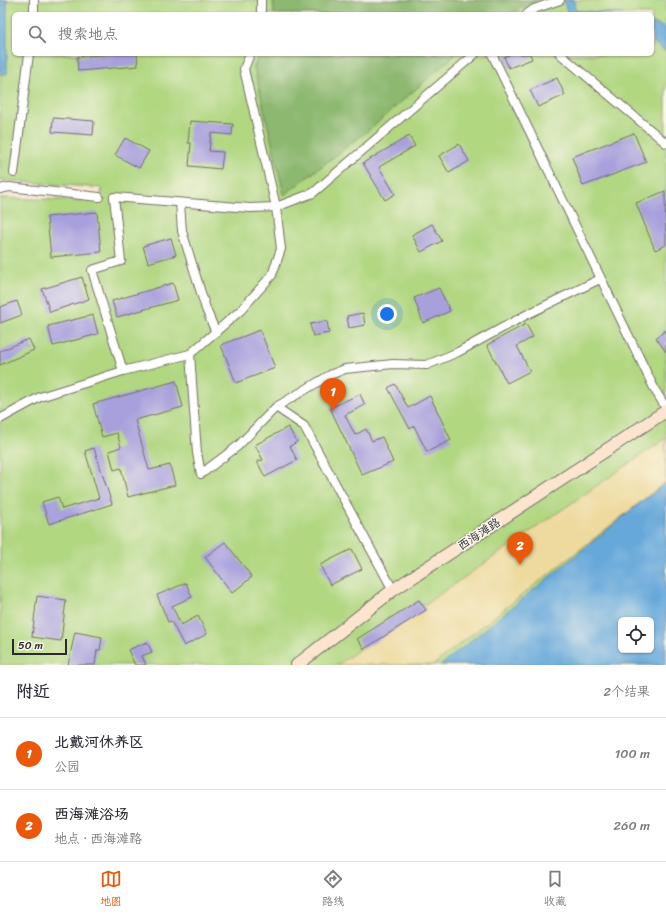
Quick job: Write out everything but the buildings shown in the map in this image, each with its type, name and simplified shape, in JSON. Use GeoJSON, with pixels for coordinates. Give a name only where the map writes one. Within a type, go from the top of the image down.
{"type":"FeatureCollection","features":[{"type":"Feature","properties":{"kind":"main road","name":"西海滩路"},"geometry":{"type":"LineString","coordinates":[[298,665],[393,590],[666,411]]}},
{"type":"Feature","properties":{"kind":"street"},"geometry":{"type":"LineString","coordinates":[[34,0],[34,12]]}},
{"type":"Feature","properties":{"kind":"street"},"geometry":{"type":"LineString","coordinates":[[261,0],[261,12]]}},
{"type":"Feature","properties":{"kind":"street"},"geometry":{"type":"LineString","coordinates":[[530,12],[534,9],[560,0]]}},
{"type":"Feature","properties":{"kind":"street"},"geometry":{"type":"LineString","coordinates":[[14,173],[29,56]]}},
{"type":"Feature","properties":{"kind":"street"},"geometry":{"type":"LineString","coordinates":[[0,419],[40,398],[123,371],[190,354],[241,310],[272,275],[281,249],[276,207],[244,69],[249,56]]}},
{"type":"Feature","properties":{"kind":"street"},"geometry":{"type":"LineString","coordinates":[[123,371],[92,270],[121,261],[114,197],[250,208],[276,207],[312,193],[473,56]]}},
{"type":"Feature","properties":{"kind":"street"},"geometry":{"type":"LineString","coordinates":[[493,56],[600,279],[655,390],[666,408]]}},
{"type":"Feature","properties":{"kind":"street"},"geometry":{"type":"LineString","coordinates":[[562,56],[666,144]]}},
{"type":"Feature","properties":{"kind":"street"},"geometry":{"type":"LineString","coordinates":[[0,189],[9,187],[99,197]]}},
{"type":"Feature","properties":{"kind":"street"},"geometry":{"type":"LineString","coordinates":[[180,203],[182,231],[206,309],[216,332]]}},
{"type":"Feature","properties":{"kind":"street"},"geometry":{"type":"LineString","coordinates":[[190,354],[197,453],[201,474],[238,446],[276,407],[330,375],[345,369],[393,364],[427,365],[458,352],[526,315],[600,279]]}},
{"type":"Feature","properties":{"kind":"street"},"geometry":{"type":"LineString","coordinates":[[276,407],[304,426],[393,590]]}},
{"type":"Feature","properties":{"kind":"green space"},"geometry":{"type":"Polygon","coordinates":[[[0,0],[666,0],[666,665],[0,665],[0,198],[100,201],[102,188],[0,180],[0,0]]]}},
{"type":"Feature","properties":{"kind":"green space"},"geometry":{"type":"Polygon","coordinates":[[[273,0],[537,0],[515,12],[274,12],[273,0]]]}},
{"type":"Feature","properties":{"kind":"green space"},"geometry":{"type":"Polygon","coordinates":[[[258,56],[454,56],[369,130],[284,195],[254,67],[258,56]]]}},
{"type":"Feature","properties":{"kind":"sand"},"geometry":{"type":"Polygon","coordinates":[[[666,438],[666,482],[433,665],[337,665],[666,438]]]}},
{"type":"Feature","properties":{"kind":"water"},"geometry":{"type":"Polygon","coordinates":[[[0,0],[7,0],[7,74],[0,74],[0,0]]]}},
{"type":"Feature","properties":{"kind":"water"},"geometry":{"type":"Polygon","coordinates":[[[563,0],[574,0],[575,10],[599,12],[567,12],[563,0]]]}},
{"type":"Feature","properties":{"kind":"water"},"geometry":{"type":"Polygon","coordinates":[[[654,24],[666,28],[666,52],[654,43],[654,24]]]}},
{"type":"Feature","properties":{"kind":"water"},"geometry":{"type":"Polygon","coordinates":[[[666,482],[666,665],[441,665],[666,482]]]}},
{"type":"Feature","properties":{"kind":"place","name":"北戴河休养区"},"geometry":{"type":"Point","coordinates":[333,411]}},
{"type":"Feature","properties":{"kind":"place","name":"西海滩浴场"},"geometry":{"type":"Point","coordinates":[520,565]}}]}
